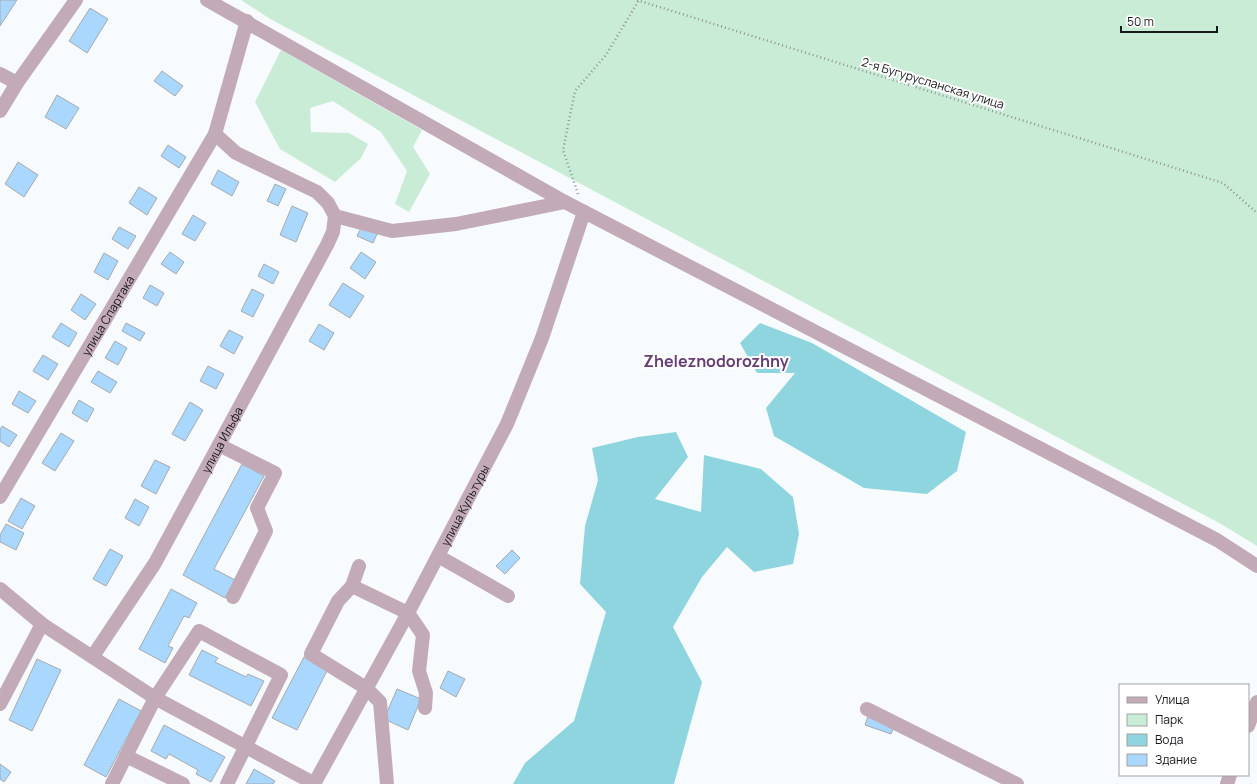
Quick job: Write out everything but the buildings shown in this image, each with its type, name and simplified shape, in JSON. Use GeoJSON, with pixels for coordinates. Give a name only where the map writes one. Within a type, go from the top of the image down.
{"type":"FeatureCollection","features":[{"type":"Feature","properties":{"kind":"street"},"geometry":{"type":"LineString","coordinates":[[0,112],[17,83],[76,0]]}},
{"type":"Feature","properties":{"kind":"street"},"geometry":{"type":"LineString","coordinates":[[207,0],[247,21],[565,202],[1210,536],[1257,566]]}},
{"type":"Feature","properties":{"kind":"street","name":"улица Спартака"},"geometry":{"type":"LineString","coordinates":[[0,497],[216,134],[247,21]]}},
{"type":"Feature","properties":{"kind":"street"},"geometry":{"type":"LineString","coordinates":[[0,74],[17,83]]}},
{"type":"Feature","properties":{"kind":"street"},"geometry":{"type":"LineString","coordinates":[[216,134],[236,153],[317,192],[328,203],[335,216],[392,230],[456,224],[565,202]]}},
{"type":"Feature","properties":{"kind":"street","name":"улица Культуры"},"geometry":{"type":"LineString","coordinates":[[314,784],[408,613],[507,424],[542,338],[584,212]]}},
{"type":"Feature","properties":{"kind":"street","name":"улица Ильфа"},"geometry":{"type":"LineString","coordinates":[[94,656],[155,563],[327,245],[333,232],[335,216]]}},
{"type":"Feature","properties":{"kind":"street"},"geometry":{"type":"LineString","coordinates":[[219,445],[275,473],[257,508],[266,532],[233,597]]}},
{"type":"Feature","properties":{"kind":"street"},"geometry":{"type":"LineString","coordinates":[[438,556],[508,596]]}},
{"type":"Feature","properties":{"kind":"street"},"geometry":{"type":"LineString","coordinates":[[359,566],[352,586],[338,601],[311,654],[366,688],[380,702],[387,784]]}},
{"type":"Feature","properties":{"kind":"street"},"geometry":{"type":"LineString","coordinates":[[352,586],[408,613],[423,635],[419,671],[426,693],[425,708]]}},
{"type":"Feature","properties":{"kind":"street"},"geometry":{"type":"LineString","coordinates":[[0,589],[42,624],[94,656],[155,698],[314,784]]}},
{"type":"Feature","properties":{"kind":"street"},"geometry":{"type":"LineString","coordinates":[[0,704],[42,624]]}},
{"type":"Feature","properties":{"kind":"street"},"geometry":{"type":"LineString","coordinates":[[112,784],[155,698],[200,631],[281,675],[227,784]]}},
{"type":"Feature","properties":{"kind":"street"},"geometry":{"type":"LineString","coordinates":[[1249,723],[1257,702]]}},
{"type":"Feature","properties":{"kind":"street"},"geometry":{"type":"LineString","coordinates":[[867,709],[1017,784]]}},
{"type":"Feature","properties":{"kind":"street"},"geometry":{"type":"LineString","coordinates":[[126,756],[183,784]]}},
{"type":"Feature","properties":{"kind":"path","name":"2-я Бугурусланская улица"},"geometry":{"type":"LineString","coordinates":[[638,0],[1223,183],[1257,213]]}},
{"type":"Feature","properties":{"kind":"path"},"geometry":{"type":"LineString","coordinates":[[584,212],[563,150],[576,91],[606,55],[638,0]]}},
{"type":"Feature","properties":{"kind":"green space"},"geometry":{"type":"Polygon","coordinates":[[[241,0],[1257,0],[1257,546],[1221,524],[272,20],[241,0]]]}},
{"type":"Feature","properties":{"kind":"green space"},"geometry":{"type":"Polygon","coordinates":[[[281,50],[422,130],[413,147],[430,174],[409,212],[395,204],[407,171],[381,132],[333,101],[310,108],[311,132],[349,133],[368,144],[361,158],[335,182],[280,149],[255,102],[281,50]]]}},
{"type":"Feature","properties":{"kind":"water"},"geometry":{"type":"Polygon","coordinates":[[[760,323],[812,343],[966,432],[957,471],[927,494],[864,488],[774,436],[766,408],[795,373],[757,373],[740,343],[760,323]]]}},
{"type":"Feature","properties":{"kind":"water"},"geometry":{"type":"Polygon","coordinates":[[[676,432],[688,457],[655,499],[701,512],[704,455],[761,469],[793,497],[799,534],[793,564],[754,572],[727,547],[702,577],[673,627],[702,682],[674,784],[513,784],[525,763],[574,721],[606,612],[580,584],[585,526],[598,480],[592,448],[638,437],[676,432]]]}},
{"type":"Feature","properties":{"kind":"district","name":"Zheleznodorozhny"},"geometry":{"type":"Point","coordinates":[716,361]}}]}
